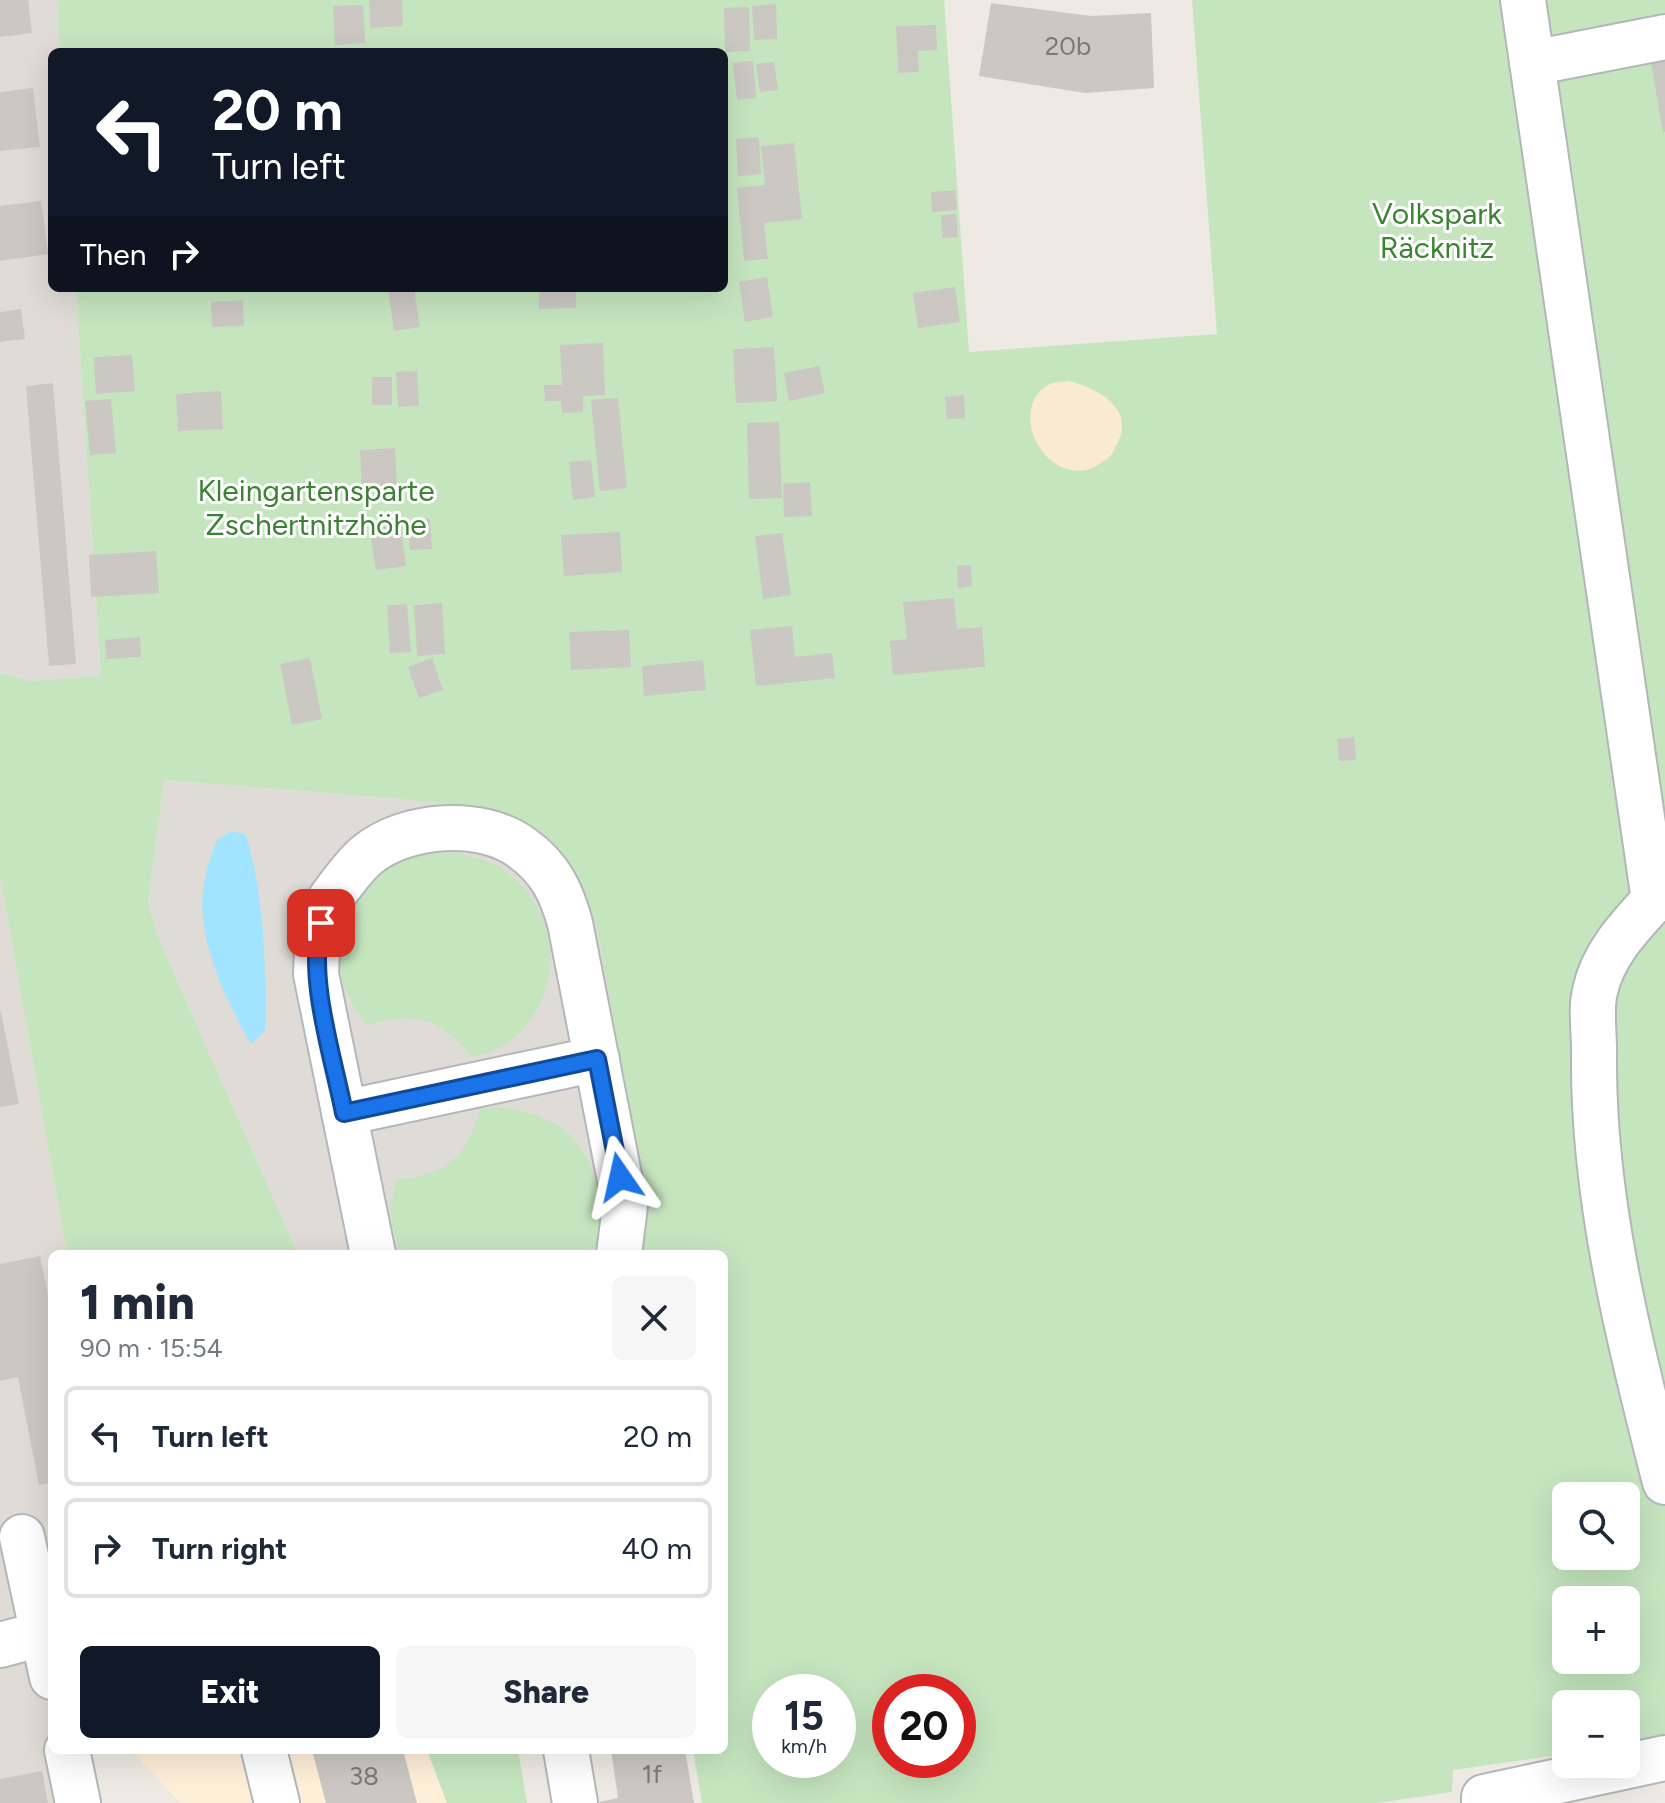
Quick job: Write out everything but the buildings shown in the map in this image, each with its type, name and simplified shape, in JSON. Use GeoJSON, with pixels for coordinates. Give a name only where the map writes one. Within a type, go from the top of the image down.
{"type":"FeatureCollection","features":[{"type":"Feature","properties":{"kind":"street"},"geometry":{"type":"LineString","coordinates":[[1523,0],[1648,726],[1659,900],[1617,940],[1595,991],[1594,1112],[1610,1248],[1665,1482]]}},
{"type":"Feature","properties":{"kind":"street"},"geometry":{"type":"LineString","coordinates":[[1532,63],[1665,37]]}},
{"type":"Feature","properties":{"kind":"street"},"geometry":{"type":"LineString","coordinates":[[372,1250],[316,974],[317,939],[326,906],[368,854],[395,840],[433,829],[464,827],[491,831],[521,846],[542,865],[562,893],[625,1206],[620,1250]]}},
{"type":"Feature","properties":{"kind":"street"},"geometry":{"type":"LineString","coordinates":[[344,1113],[597,1059]]}},
{"type":"Feature","properties":{"kind":"street"},"geometry":{"type":"LineString","coordinates":[[0,1645],[48,1633],[22,1537]]}},
{"type":"Feature","properties":{"kind":"street"},"geometry":{"type":"LineString","coordinates":[[68,1754],[78,1803]]}},
{"type":"Feature","properties":{"kind":"street"},"geometry":{"type":"LineString","coordinates":[[265,1754],[277,1803]]}},
{"type":"Feature","properties":{"kind":"street"},"geometry":{"type":"LineString","coordinates":[[567,1754],[575,1803]]}},
{"type":"Feature","properties":{"kind":"street"},"geometry":{"type":"LineString","coordinates":[[1484,1803],[1484,1797],[1665,1758]]}},
{"type":"Feature","properties":{"kind":"shaded area"},"geometry":{"type":"Polygon","coordinates":[[[0,0],[57,0],[60,48],[48,48],[48,292],[76,292],[101,676],[29,681],[0,673],[0,0]]]}},
{"type":"Feature","properties":{"kind":"shaded area"},"geometry":{"type":"Polygon","coordinates":[[[164,780],[402,799],[548,786],[710,1250],[296,1250],[161,944],[148,902],[164,780]]]}},
{"type":"Feature","properties":{"kind":"shaded area"},"geometry":{"type":"Polygon","coordinates":[[[0,876],[66,1250],[48,1250],[48,1559],[38,1561],[48,1602],[48,1754],[55,1754],[93,1803],[0,1803],[0,876]]]}},
{"type":"Feature","properties":{"kind":"shaded area"},"geometry":{"type":"Polygon","coordinates":[[[135,1754],[429,1754],[447,1803],[180,1803],[135,1754]]]}},
{"type":"Feature","properties":{"kind":"green space"},"geometry":{"type":"Polygon","coordinates":[[[57,0],[944,0],[969,352],[1217,334],[1192,0],[1665,0],[1665,1741],[1640,1744],[1640,1690],[1552,1690],[1552,1756],[1453,1770],[1452,1792],[1377,1803],[702,1803],[694,1754],[728,1754],[728,1250],[643,1250],[649,1212],[597,927],[578,878],[542,838],[476,807],[164,780],[148,903],[161,944],[296,1250],[66,1250],[0,876],[0,673],[29,681],[101,676],[76,292],[728,292],[728,48],[60,48],[57,0]]]}},
{"type":"Feature","properties":{"kind":"green space"},"geometry":{"type":"Polygon","coordinates":[[[452,853],[492,863],[522,885],[535,903],[549,944],[550,966],[538,1008],[520,1033],[494,1050],[473,1058],[449,1034],[426,1021],[400,1018],[366,1025],[347,993],[340,969],[340,950],[350,914],[373,882],[404,860],[421,855],[452,853]]]}},
{"type":"Feature","properties":{"kind":"green space"},"geometry":{"type":"Polygon","coordinates":[[[498,1107],[550,1121],[571,1136],[582,1149],[596,1184],[599,1202],[600,1221],[593,1250],[399,1250],[390,1213],[396,1180],[429,1173],[452,1161],[468,1141],[480,1109],[498,1107]]]}},
{"type":"Feature","properties":{"kind":"green space"},"geometry":{"type":"Polygon","coordinates":[[[429,1754],[519,1754],[527,1803],[447,1803],[429,1754]]]}},
{"type":"Feature","properties":{"kind":"sand"},"geometry":{"type":"Polygon","coordinates":[[[1068,381],[1101,394],[1117,409],[1121,419],[1122,430],[1112,453],[1087,470],[1070,470],[1055,463],[1043,452],[1031,423],[1031,408],[1038,394],[1050,384],[1068,381]]]}},
{"type":"Feature","properties":{"kind":"water"},"geometry":{"type":"Polygon","coordinates":[[[232,831],[246,835],[257,883],[263,932],[265,1031],[251,1044],[218,978],[207,942],[202,906],[206,872],[217,840],[232,831]]]}},
{"type":"Feature","properties":{"kind":"route"},"geometry":{"type":"LineString","coordinates":[[321,923],[317,939],[316,974],[344,1113],[597,1059],[620,1177]]}},
{"type":"Feature","properties":{"kind":"park label","name":"Volkspark Räcknitz"},"geometry":{"type":"Point","coordinates":[1437,230]}},
{"type":"Feature","properties":{"kind":"park label","name":"Kleingartensparte Zschertnitzhöhe"},"geometry":{"type":"Point","coordinates":[316,507]}}]}
